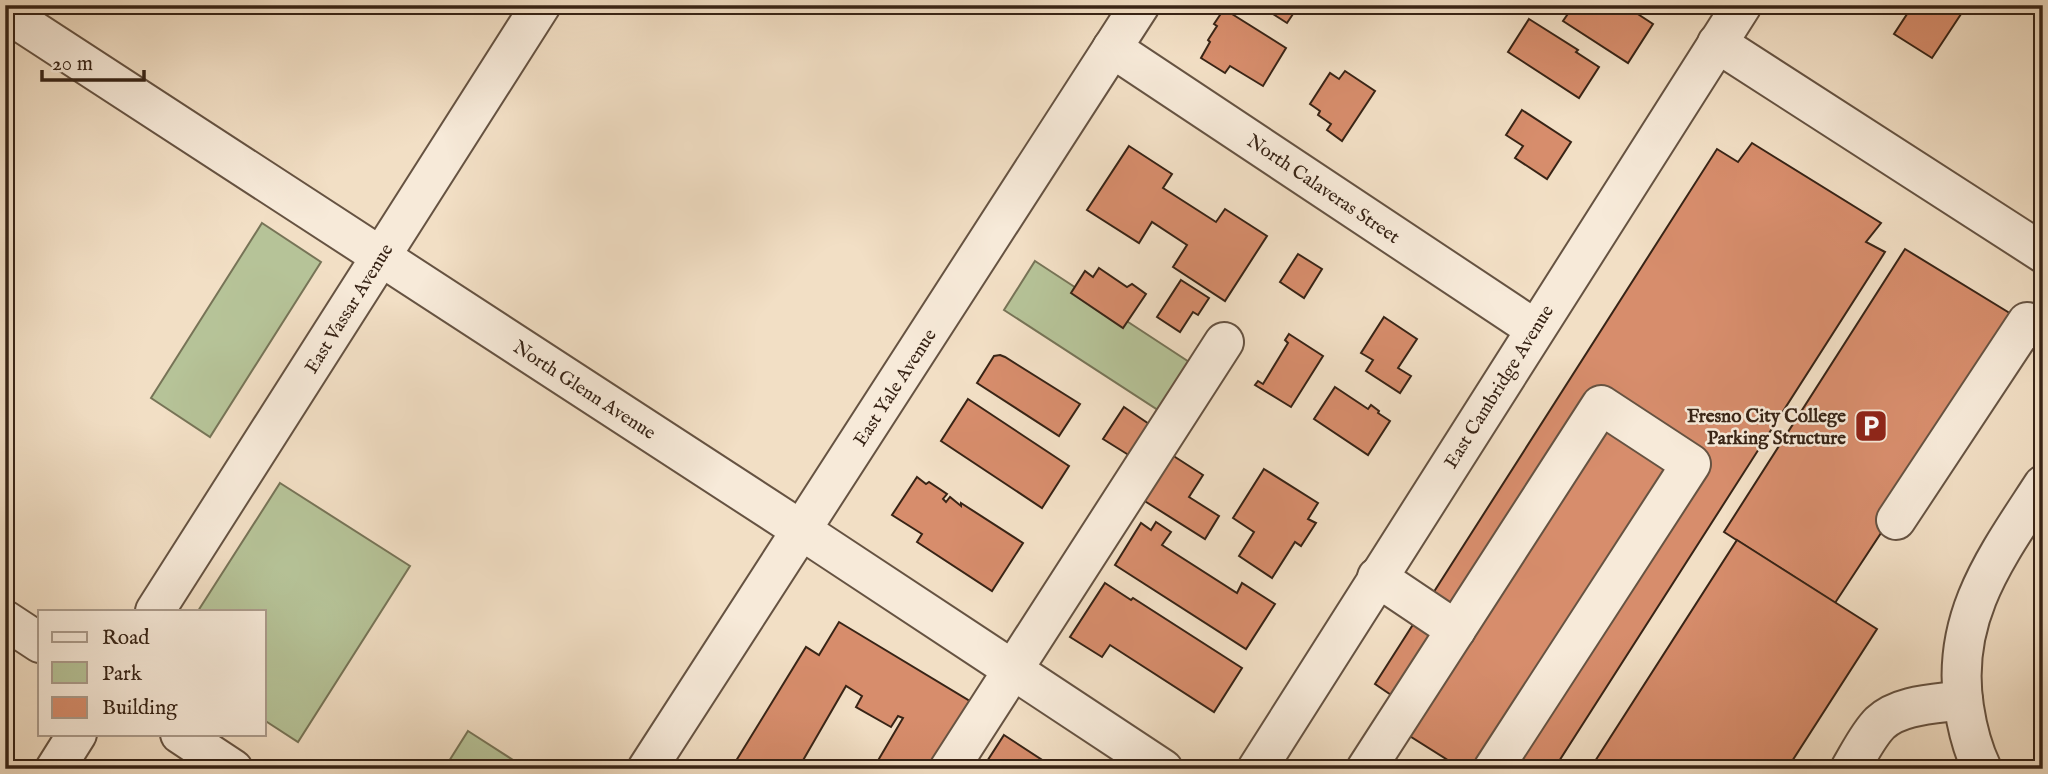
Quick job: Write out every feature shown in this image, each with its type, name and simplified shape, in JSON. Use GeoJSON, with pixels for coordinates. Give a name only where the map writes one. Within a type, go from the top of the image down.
{"type":"FeatureCollection","features":[{"type":"Feature","properties":{"kind":"street","name":"East Vassar Avenue"},"geometry":{"type":"LineString","coordinates":[[156,610],[541,5]]}},
{"type":"Feature","properties":{"kind":"street","name":"East Yale Avenue"},"geometry":{"type":"LineString","coordinates":[[647,769],[1140,5]]}},
{"type":"Feature","properties":{"kind":"street","name":"East Cambridge Avenue"},"geometry":{"type":"LineString","coordinates":[[1257,769],[1742,5]]}},
{"type":"Feature","properties":{"kind":"street","name":"North Glenn Avenue"},"geometry":{"type":"LineString","coordinates":[[5,12],[1163,769]]}},
{"type":"Feature","properties":{"kind":"street"},"geometry":{"type":"LineString","coordinates":[[1717,43],[2043,253]]}},
{"type":"Feature","properties":{"kind":"street","name":"North Calaveras Street"},"geometry":{"type":"LineString","coordinates":[[1112,48],[1535,329]]}},
{"type":"Feature","properties":{"kind":"street"},"geometry":{"type":"LineString","coordinates":[[1896,520],[2027,322],[2043,332]]}},
{"type":"Feature","properties":{"kind":"street"},"geometry":{"type":"LineString","coordinates":[[949,769],[1224,342]]}},
{"type":"Feature","properties":{"kind":"street"},"geometry":{"type":"LineString","coordinates":[[1366,769],[1601,405],[1691,464],[1493,769]]}},
{"type":"Feature","properties":{"kind":"street"},"geometry":{"type":"LineString","coordinates":[[1982,769],[1967,723],[1963,700],[1960,679],[1962,654],[1974,605],[1992,564],[2043,485]]}},
{"type":"Feature","properties":{"kind":"street"},"geometry":{"type":"LineString","coordinates":[[1377,577],[1456,630]]}},
{"type":"Feature","properties":{"kind":"street"},"geometry":{"type":"LineString","coordinates":[[5,620],[38,642]]}},
{"type":"Feature","properties":{"kind":"street"},"geometry":{"type":"LineString","coordinates":[[1850,769],[1878,725],[1886,718],[1896,712],[1963,700]]}},
{"type":"Feature","properties":{"kind":"street"},"geometry":{"type":"LineString","coordinates":[[55,769],[76,736]]}},
{"type":"Feature","properties":{"kind":"street"},"geometry":{"type":"LineString","coordinates":[[183,736],[233,769]]}},
{"type":"Feature","properties":{"kind":"green space"},"geometry":{"type":"Polygon","coordinates":[[[262,223],[321,262],[210,437],[151,398],[262,223]]]}},
{"type":"Feature","properties":{"kind":"green space"},"geometry":{"type":"Polygon","coordinates":[[[1035,261],[1209,375],[1178,423],[1004,310],[1035,261]]]}},
{"type":"Feature","properties":{"kind":"green space"},"geometry":{"type":"Polygon","coordinates":[[[280,483],[410,566],[298,742],[266,721],[266,610],[199,610],[280,483]]]}},
{"type":"Feature","properties":{"kind":"green space"},"geometry":{"type":"Polygon","coordinates":[[[468,731],[527,769],[444,769],[468,731]]]}},
{"type":"Feature","properties":{"kind":"building"},"geometry":{"type":"Polygon","coordinates":[[[1259,5],[1299,5],[1287,23],[1259,5]]]}},
{"type":"Feature","properties":{"kind":"building"},"geometry":{"type":"Polygon","coordinates":[[[1574,5],[1624,5],[1653,24],[1628,63],[1563,21],[1574,5]]]}},
{"type":"Feature","properties":{"kind":"building"},"geometry":{"type":"Polygon","coordinates":[[[1913,5],[1967,5],[1932,58],[1894,34],[1913,5]]]}},
{"type":"Feature","properties":{"kind":"building"},"geometry":{"type":"Polygon","coordinates":[[[1224,9],[1286,48],[1263,86],[1230,66],[1225,73],[1201,58],[1217,26],[1214,24],[1224,9]]]}},
{"type":"Feature","properties":{"kind":"building"},"geometry":{"type":"Polygon","coordinates":[[[1529,19],[1578,50],[1576,52],[1599,67],[1579,98],[1508,52],[1529,19]]]}},
{"type":"Feature","properties":{"kind":"building"},"geometry":{"type":"Polygon","coordinates":[[[1345,71],[1375,91],[1342,141],[1327,130],[1331,124],[1318,115],[1320,111],[1310,104],[1330,73],[1339,79],[1345,71]]]}},
{"type":"Feature","properties":{"kind":"building"},"geometry":{"type":"Polygon","coordinates":[[[1522,110],[1571,142],[1547,179],[1515,158],[1523,146],[1506,135],[1522,110]]]}},
{"type":"Feature","properties":{"kind":"building"},"geometry":{"type":"Polygon","coordinates":[[[1752,143],[1881,223],[1866,242],[1885,252],[1554,769],[1462,769],[1381,718],[1394,697],[1375,684],[1717,149],[1738,162],[1752,143]]]}},
{"type":"Feature","properties":{"kind":"building"},"geometry":{"type":"Polygon","coordinates":[[[1129,146],[1172,174],[1163,188],[1216,222],[1225,209],[1267,236],[1225,301],[1173,267],[1187,245],[1152,222],[1139,243],[1087,210],[1129,146]]]}},
{"type":"Feature","properties":{"kind":"building","name":"Fresno City College Parking Structure"},"geometry":{"type":"Polygon","coordinates":[[[1905,249],[2021,320],[1835,603],[1724,532],[1905,249]]]}},
{"type":"Feature","properties":{"kind":"building"},"geometry":{"type":"Polygon","coordinates":[[[1298,254],[1322,269],[1304,298],[1280,282],[1298,254]]]}},
{"type":"Feature","properties":{"kind":"building"},"geometry":{"type":"Polygon","coordinates":[[[1099,268],[1127,287],[1132,284],[1146,294],[1123,328],[1071,293],[1085,271],[1093,277],[1099,268]]]}},
{"type":"Feature","properties":{"kind":"building"},"geometry":{"type":"Polygon","coordinates":[[[1181,280],[1209,298],[1198,315],[1193,312],[1180,332],[1157,317],[1181,280]]]}},
{"type":"Feature","properties":{"kind":"building"},"geometry":{"type":"Polygon","coordinates":[[[1384,317],[1417,339],[1398,368],[1411,376],[1400,393],[1366,371],[1373,360],[1361,353],[1384,317]]]}},
{"type":"Feature","properties":{"kind":"building"},"geometry":{"type":"Polygon","coordinates":[[[1289,334],[1323,356],[1291,407],[1255,385],[1258,381],[1263,384],[1288,343],[1285,340],[1289,334]]]}},
{"type":"Feature","properties":{"kind":"building"},"geometry":{"type":"Polygon","coordinates":[[[1000,355],[1080,404],[1059,436],[977,383],[994,356],[1000,355]]]}},
{"type":"Feature","properties":{"kind":"building"},"geometry":{"type":"Polygon","coordinates":[[[1335,387],[1368,409],[1371,405],[1390,421],[1368,455],[1314,419],[1335,387]]]}},
{"type":"Feature","properties":{"kind":"building"},"geometry":{"type":"Polygon","coordinates":[[[968,399],[1069,466],[1042,508],[941,441],[968,399]]]}},
{"type":"Feature","properties":{"kind":"building"},"geometry":{"type":"Polygon","coordinates":[[[1124,407],[1155,428],[1135,459],[1103,439],[1124,407]]]}},
{"type":"Feature","properties":{"kind":"building"},"geometry":{"type":"Polygon","coordinates":[[[1172,455],[1203,475],[1189,497],[1219,516],[1205,539],[1143,500],[1172,455]]]}},
{"type":"Feature","properties":{"kind":"building"},"geometry":{"type":"Polygon","coordinates":[[[1264,469],[1318,503],[1308,519],[1316,523],[1301,546],[1295,542],[1272,578],[1239,556],[1254,532],[1233,518],[1264,469]]]}},
{"type":"Feature","properties":{"kind":"building"},"geometry":{"type":"Polygon","coordinates":[[[917,477],[947,494],[943,499],[946,502],[950,497],[1023,543],[992,591],[917,542],[922,534],[892,515],[917,477]]]}},
{"type":"Feature","properties":{"kind":"building"},"geometry":{"type":"Polygon","coordinates":[[[1156,522],[1171,532],[1162,545],[1237,593],[1242,583],[1275,604],[1246,649],[1115,565],[1141,523],[1151,530],[1156,522]]]}},
{"type":"Feature","properties":{"kind":"building"},"geometry":{"type":"Polygon","coordinates":[[[1737,540],[1877,629],[1787,769],[1590,769],[1737,540]]]}},
{"type":"Feature","properties":{"kind":"building"},"geometry":{"type":"Polygon","coordinates":[[[1105,583],[1242,668],[1214,712],[1110,645],[1102,657],[1070,637],[1105,583]]]}},
{"type":"Feature","properties":{"kind":"building"},"geometry":{"type":"Polygon","coordinates":[[[839,622],[973,703],[943,769],[873,769],[903,718],[898,716],[891,727],[856,707],[862,696],[846,686],[798,769],[731,769],[806,647],[819,655],[839,622]]]}},
{"type":"Feature","properties":{"kind":"building"},"geometry":{"type":"Polygon","coordinates":[[[1004,735],[1053,767],[1052,769],[982,769],[1004,735]]]}},
{"type":"Feature","properties":{"kind":"place","name":"Fresno City College Parking Structure"},"geometry":{"type":"Point","coordinates":[1871,426]}}]}
